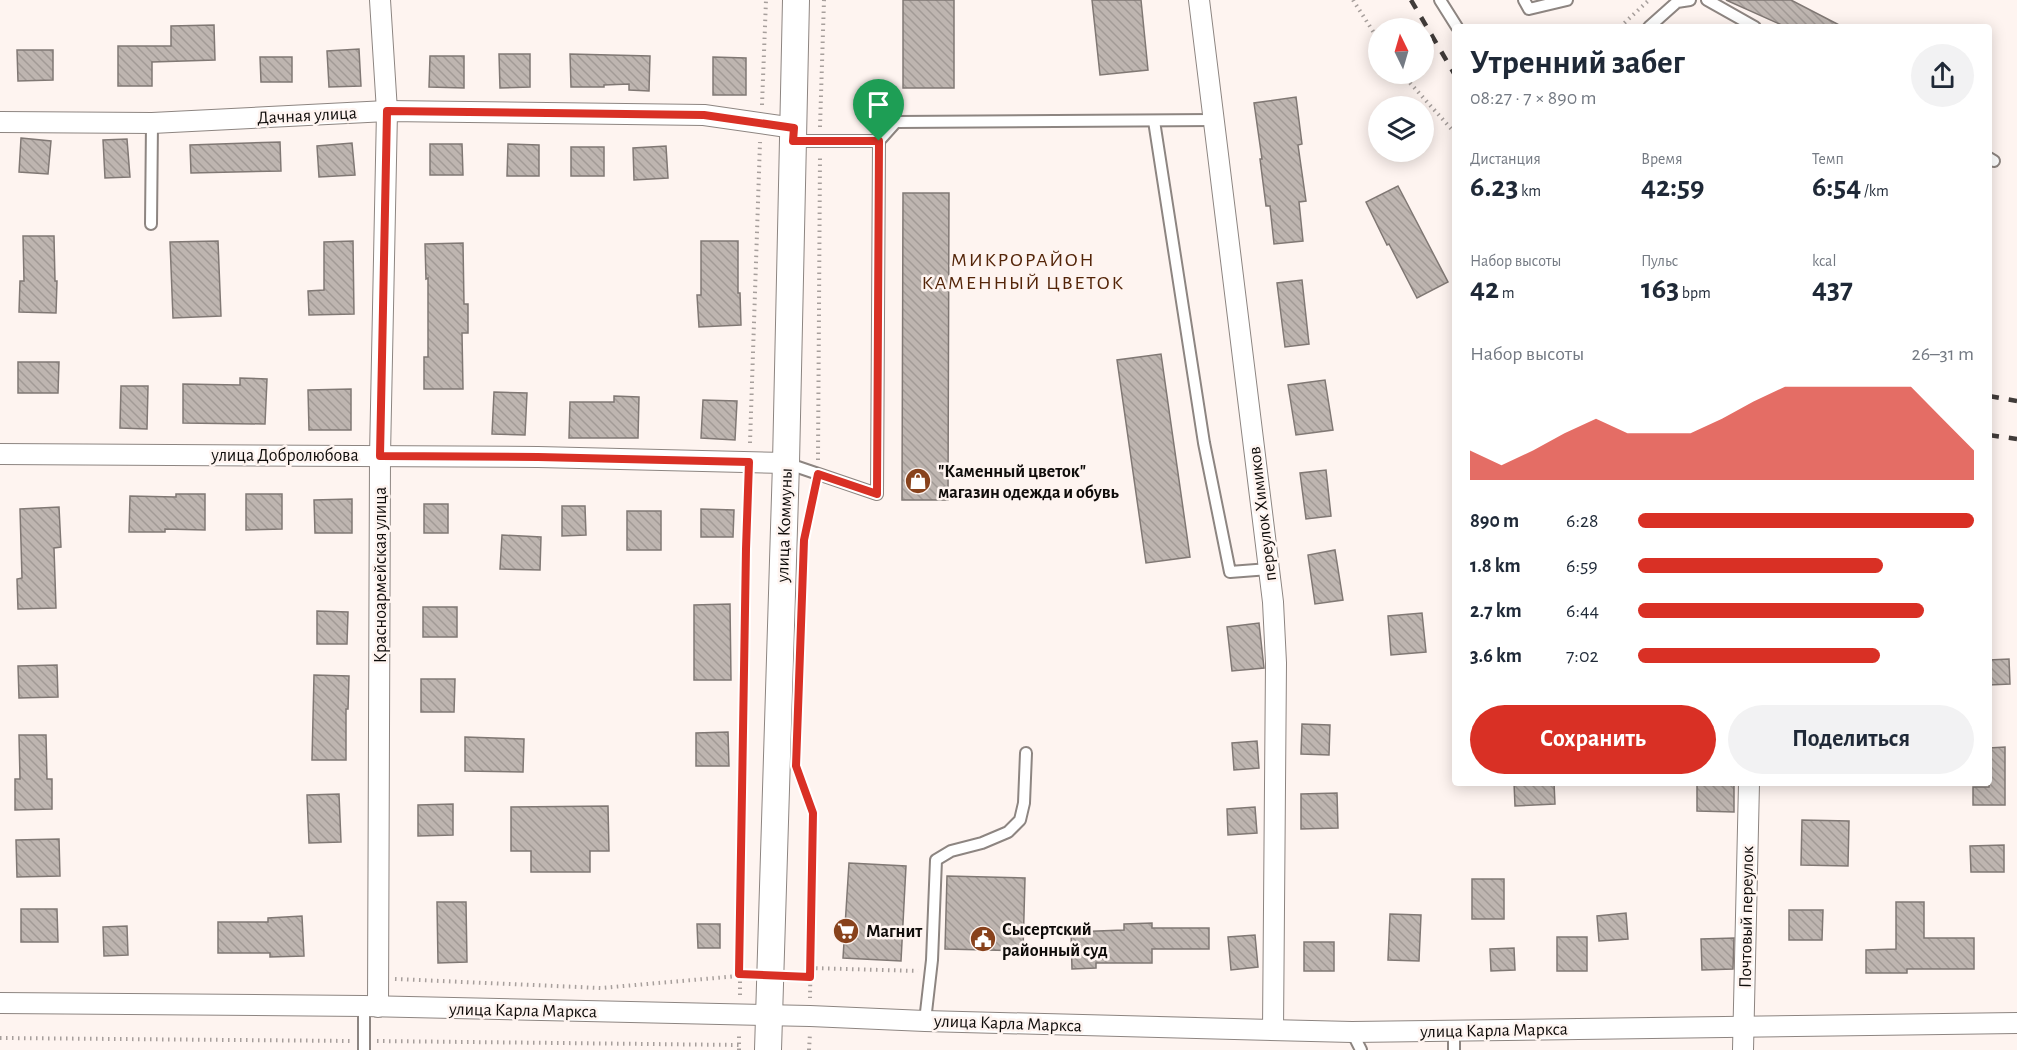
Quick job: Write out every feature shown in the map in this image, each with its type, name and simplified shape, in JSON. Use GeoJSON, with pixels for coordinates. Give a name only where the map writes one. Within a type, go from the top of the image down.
{"type":"FeatureCollection","features":[{"type":"Feature","properties":{"kind":"street","name":"Красноармейская улица"},"geometry":{"type":"LineString","coordinates":[[371,1007],[378,978],[380,456],[387,111],[380,0]]}},
{"type":"Feature","properties":{"kind":"street","name":"улица Коммуны"},"geometry":{"type":"LineString","coordinates":[[768,1050],[786,463],[796,0]]}},
{"type":"Feature","properties":{"kind":"street","name":"переулок Химиков"},"geometry":{"type":"LineString","coordinates":[[1199,0],[1273,602],[1276,663],[1273,1030]]}},
{"type":"Feature","properties":{"kind":"street","name":"Дачная улица"},"geometry":{"type":"LineString","coordinates":[[0,122],[152,123],[387,111],[704,115],[761,125],[794,135]]}},
{"type":"Feature","properties":{"kind":"street","name":"улица Добролюбова"},"geometry":{"type":"LineString","coordinates":[[0,454],[538,457],[786,463]]}},
{"type":"Feature","properties":{"kind":"street","name":"Почтовый переулок"},"geometry":{"type":"LineString","coordinates":[[1743,1050],[1749,786]]}},
{"type":"Feature","properties":{"kind":"street","name":"улица Карла Маркса"},"geometry":{"type":"LineString","coordinates":[[0,1003],[371,1007],[810,1016],[1352,1032],[1454,1040],[1744,1027],[2017,1023]]}},
{"type":"Feature","properties":{"kind":"lane"},"geometry":{"type":"LineString","coordinates":[[1440,0],[1455,24]]}},
{"type":"Feature","properties":{"kind":"lane"},"geometry":{"type":"LineString","coordinates":[[1524,0],[1529,9],[1567,0]]}},
{"type":"Feature","properties":{"kind":"lane"},"geometry":{"type":"LineString","coordinates":[[1652,24],[1677,2],[1690,0]]}},
{"type":"Feature","properties":{"kind":"lane"},"geometry":{"type":"LineString","coordinates":[[1707,0],[1750,24]]}},
{"type":"Feature","properties":{"kind":"lane"},"geometry":{"type":"LineString","coordinates":[[786,463],[877,494],[879,141],[896,122],[1214,120]]}},
{"type":"Feature","properties":{"kind":"lane"},"geometry":{"type":"LineString","coordinates":[[1154,121],[1204,443],[1230,572],[1269,569]]}},
{"type":"Feature","properties":{"kind":"lane"},"geometry":{"type":"LineString","coordinates":[[151,224],[152,123]]}},
{"type":"Feature","properties":{"kind":"lane"},"geometry":{"type":"LineString","coordinates":[[794,135],[820,141],[879,141]]}},
{"type":"Feature","properties":{"kind":"lane"},"geometry":{"type":"LineString","coordinates":[[925,1021],[936,860],[951,851],[982,843],[1008,832],[1020,820],[1024,803],[1026,753]]}},
{"type":"Feature","properties":{"kind":"lane"},"geometry":{"type":"LineString","coordinates":[[364,1050],[371,1007]]}},
{"type":"Feature","properties":{"kind":"lane"},"geometry":{"type":"LineString","coordinates":[[1352,1032],[1362,1050]]}},
{"type":"Feature","properties":{"kind":"path"},"geometry":{"type":"LineString","coordinates":[[739,1050],[746,549],[766,0]]}},
{"type":"Feature","properties":{"kind":"path"},"geometry":{"type":"LineString","coordinates":[[806,529],[818,474],[820,141],[824,0]]}},
{"type":"Feature","properties":{"kind":"path"},"geometry":{"type":"LineString","coordinates":[[1353,0],[1368,23]]}},
{"type":"Feature","properties":{"kind":"path"},"geometry":{"type":"LineString","coordinates":[[1623,24],[1649,0]]}},
{"type":"Feature","properties":{"kind":"path"},"geometry":{"type":"LineString","coordinates":[[1411,84],[1452,130]]}},
{"type":"Feature","properties":{"kind":"path"},"geometry":{"type":"LineString","coordinates":[[800,776],[813,813],[809,1050]]}},
{"type":"Feature","properties":{"kind":"path"},"geometry":{"type":"LineString","coordinates":[[810,968],[930,971]]}},
{"type":"Feature","properties":{"kind":"path"},"geometry":{"type":"LineString","coordinates":[[378,978],[601,988],[739,974],[810,977]]}},
{"type":"Feature","properties":{"kind":"building"},"geometry":{"type":"Polygon","coordinates":[[[903,0],[954,0],[954,88],[903,88],[903,0]]]}},
{"type":"Feature","properties":{"kind":"building"},"geometry":{"type":"Polygon","coordinates":[[[1092,0],[1141,0],[1148,70],[1100,75],[1092,0]]]}},
{"type":"Feature","properties":{"kind":"building"},"geometry":{"type":"Polygon","coordinates":[[[1726,0],[1791,0],[1837,24],[1779,24],[1726,0]]]}},
{"type":"Feature","properties":{"kind":"building"},"geometry":{"type":"Polygon","coordinates":[[[214,25],[215,60],[152,62],[152,86],[118,86],[118,46],[171,46],[171,26],[214,25]]]}},
{"type":"Feature","properties":{"kind":"building"},"geometry":{"type":"Polygon","coordinates":[[[359,49],[361,86],[329,87],[327,51],[359,49]]]}},
{"type":"Feature","properties":{"kind":"building"},"geometry":{"type":"Polygon","coordinates":[[[17,50],[53,50],[53,80],[18,81],[17,50]]]}},
{"type":"Feature","properties":{"kind":"building"},"geometry":{"type":"Polygon","coordinates":[[[499,54],[530,54],[530,87],[500,88],[499,54]]]}},
{"type":"Feature","properties":{"kind":"building"},"geometry":{"type":"Polygon","coordinates":[[[570,54],[650,56],[649,91],[629,90],[629,84],[571,87],[570,54]]]}},
{"type":"Feature","properties":{"kind":"building"},"geometry":{"type":"Polygon","coordinates":[[[430,56],[464,56],[464,88],[429,87],[430,56]]]}},
{"type":"Feature","properties":{"kind":"building"},"geometry":{"type":"Polygon","coordinates":[[[260,57],[292,57],[292,82],[261,82],[260,57]]]}},
{"type":"Feature","properties":{"kind":"building"},"geometry":{"type":"Polygon","coordinates":[[[713,57],[746,58],[746,95],[713,95],[713,57]]]}},
{"type":"Feature","properties":{"kind":"building"},"geometry":{"type":"Polygon","coordinates":[[[1296,97],[1302,144],[1298,145],[1306,201],[1299,202],[1303,241],[1274,244],[1270,206],[1266,206],[1254,103],[1296,97]]]}},
{"type":"Feature","properties":{"kind":"building"},"geometry":{"type":"Polygon","coordinates":[[[21,138],[51,141],[48,174],[19,172],[21,138]]]}},
{"type":"Feature","properties":{"kind":"building"},"geometry":{"type":"Polygon","coordinates":[[[127,139],[130,177],[105,178],[103,140],[127,139]]]}},
{"type":"Feature","properties":{"kind":"building"},"geometry":{"type":"Polygon","coordinates":[[[280,142],[281,171],[191,173],[190,145],[280,142]]]}},
{"type":"Feature","properties":{"kind":"building"},"geometry":{"type":"Polygon","coordinates":[[[352,143],[355,175],[319,177],[317,146],[352,143]]]}},
{"type":"Feature","properties":{"kind":"building"},"geometry":{"type":"Polygon","coordinates":[[[430,144],[462,144],[463,175],[430,175],[430,144]]]}},
{"type":"Feature","properties":{"kind":"building"},"geometry":{"type":"Polygon","coordinates":[[[508,144],[539,145],[539,176],[507,176],[508,144]]]}},
{"type":"Feature","properties":{"kind":"building"},"geometry":{"type":"Polygon","coordinates":[[[666,146],[668,178],[634,180],[633,148],[666,146]]]}},
{"type":"Feature","properties":{"kind":"building"},"geometry":{"type":"Polygon","coordinates":[[[571,147],[604,147],[604,176],[571,176],[571,147]]]}},
{"type":"Feature","properties":{"kind":"building"},"geometry":{"type":"Polygon","coordinates":[[[1398,186],[1448,282],[1417,298],[1366,202],[1398,186]]]}},
{"type":"Feature","properties":{"kind":"building"},"geometry":{"type":"Polygon","coordinates":[[[903,193],[949,193],[948,500],[902,500],[903,193]]]}},
{"type":"Feature","properties":{"kind":"building"},"geometry":{"type":"Polygon","coordinates":[[[23,236],[54,236],[55,281],[57,281],[56,313],[19,312],[20,281],[24,281],[23,236]]]}},
{"type":"Feature","properties":{"kind":"building"},"geometry":{"type":"Polygon","coordinates":[[[218,241],[221,316],[173,318],[170,242],[218,241]]]}},
{"type":"Feature","properties":{"kind":"building"},"geometry":{"type":"Polygon","coordinates":[[[353,241],[354,314],[309,315],[308,291],[324,290],[324,242],[353,241]]]}},
{"type":"Feature","properties":{"kind":"building"},"geometry":{"type":"Polygon","coordinates":[[[701,241],[738,241],[738,293],[740,293],[741,325],[699,327],[697,295],[701,295],[701,241]]]}},
{"type":"Feature","properties":{"kind":"building"},"geometry":{"type":"Polygon","coordinates":[[[463,243],[464,304],[468,304],[468,333],[462,333],[463,389],[424,389],[424,357],[428,357],[428,278],[426,279],[425,244],[463,243]]]}},
{"type":"Feature","properties":{"kind":"building"},"geometry":{"type":"Polygon","coordinates":[[[1302,280],[1309,344],[1285,347],[1277,283],[1302,280]]]}},
{"type":"Feature","properties":{"kind":"building"},"geometry":{"type":"Polygon","coordinates":[[[1161,354],[1190,557],[1146,563],[1117,360],[1161,354]]]}},
{"type":"Feature","properties":{"kind":"building"},"geometry":{"type":"Polygon","coordinates":[[[18,362],[59,362],[58,393],[18,393],[18,362]]]}},
{"type":"Feature","properties":{"kind":"building"},"geometry":{"type":"Polygon","coordinates":[[[240,378],[267,379],[265,424],[183,423],[183,384],[240,385],[240,378]]]}},
{"type":"Feature","properties":{"kind":"building"},"geometry":{"type":"Polygon","coordinates":[[[1325,380],[1333,430],[1296,435],[1288,385],[1325,380]]]}},
{"type":"Feature","properties":{"kind":"building"},"geometry":{"type":"Polygon","coordinates":[[[121,386],[148,386],[147,429],[120,428],[121,386]]]}},
{"type":"Feature","properties":{"kind":"building"},"geometry":{"type":"Polygon","coordinates":[[[351,389],[351,430],[309,430],[308,390],[351,389]]]}},
{"type":"Feature","properties":{"kind":"building"},"geometry":{"type":"Polygon","coordinates":[[[494,392],[527,393],[525,435],[492,434],[494,392]]]}},
{"type":"Feature","properties":{"kind":"building"},"geometry":{"type":"Polygon","coordinates":[[[614,396],[639,397],[638,438],[569,438],[570,402],[614,402],[614,396]]]}},
{"type":"Feature","properties":{"kind":"building"},"geometry":{"type":"Polygon","coordinates":[[[703,400],[737,401],[735,440],[701,438],[703,400]]]}},
{"type":"Feature","properties":{"kind":"building"},"geometry":{"type":"Polygon","coordinates":[[[1326,470],[1331,516],[1306,519],[1300,473],[1326,470]]]}},
{"type":"Feature","properties":{"kind":"building"},"geometry":{"type":"Polygon","coordinates":[[[176,494],[205,494],[205,530],[165,529],[165,532],[129,532],[130,496],[176,497],[176,494]]]}},
{"type":"Feature","properties":{"kind":"building"},"geometry":{"type":"Polygon","coordinates":[[[246,494],[282,494],[282,529],[246,530],[246,494]]]}},
{"type":"Feature","properties":{"kind":"building"},"geometry":{"type":"Polygon","coordinates":[[[352,499],[352,533],[315,533],[314,500],[352,499]]]}},
{"type":"Feature","properties":{"kind":"building"},"geometry":{"type":"Polygon","coordinates":[[[424,504],[448,504],[448,533],[424,533],[424,504]]]}},
{"type":"Feature","properties":{"kind":"building"},"geometry":{"type":"Polygon","coordinates":[[[562,506],[585,506],[586,535],[562,536],[562,506]]]}},
{"type":"Feature","properties":{"kind":"building"},"geometry":{"type":"Polygon","coordinates":[[[59,507],[61,547],[54,548],[56,608],[18,609],[17,579],[22,578],[20,509],[59,507]]]}},
{"type":"Feature","properties":{"kind":"building"},"geometry":{"type":"Polygon","coordinates":[[[701,509],[734,510],[733,537],[701,537],[701,509]]]}},
{"type":"Feature","properties":{"kind":"building"},"geometry":{"type":"Polygon","coordinates":[[[627,511],[661,511],[661,550],[627,550],[627,511]]]}},
{"type":"Feature","properties":{"kind":"building"},"geometry":{"type":"Polygon","coordinates":[[[502,535],[541,537],[540,570],[500,569],[502,535]]]}},
{"type":"Feature","properties":{"kind":"building"},"geometry":{"type":"Polygon","coordinates":[[[1335,550],[1343,600],[1315,604],[1308,555],[1335,550]]]}},
{"type":"Feature","properties":{"kind":"building"},"geometry":{"type":"Polygon","coordinates":[[[730,604],[731,680],[694,680],[694,605],[730,604]]]}},
{"type":"Feature","properties":{"kind":"building"},"geometry":{"type":"Polygon","coordinates":[[[423,607],[457,607],[457,637],[423,637],[423,607]]]}},
{"type":"Feature","properties":{"kind":"building"},"geometry":{"type":"Polygon","coordinates":[[[317,611],[348,612],[347,644],[317,644],[317,611]]]}},
{"type":"Feature","properties":{"kind":"building"},"geometry":{"type":"Polygon","coordinates":[[[1422,613],[1426,652],[1391,655],[1388,616],[1422,613]]]}},
{"type":"Feature","properties":{"kind":"building"},"geometry":{"type":"Polygon","coordinates":[[[1259,623],[1264,668],[1232,671],[1227,627],[1259,623]]]}},
{"type":"Feature","properties":{"kind":"building"},"geometry":{"type":"Polygon","coordinates":[[[2009,659],[2010,684],[1992,685],[1992,660],[2009,659]]]}},
{"type":"Feature","properties":{"kind":"building"},"geometry":{"type":"Polygon","coordinates":[[[57,665],[58,697],[19,698],[18,666],[57,665]]]}},
{"type":"Feature","properties":{"kind":"building"},"geometry":{"type":"Polygon","coordinates":[[[314,675],[349,676],[348,709],[346,709],[346,760],[312,760],[314,675]]]}},
{"type":"Feature","properties":{"kind":"building"},"geometry":{"type":"Polygon","coordinates":[[[421,679],[455,679],[454,712],[421,712],[421,679]]]}},
{"type":"Feature","properties":{"kind":"building"},"geometry":{"type":"Polygon","coordinates":[[[1302,724],[1330,725],[1329,755],[1301,754],[1302,724]]]}},
{"type":"Feature","properties":{"kind":"building"},"geometry":{"type":"Polygon","coordinates":[[[728,732],[729,766],[696,766],[696,733],[728,732]]]}},
{"type":"Feature","properties":{"kind":"building"},"geometry":{"type":"Polygon","coordinates":[[[19,735],[46,735],[47,779],[52,779],[52,809],[15,810],[15,779],[20,779],[19,735]]]}},
{"type":"Feature","properties":{"kind":"building"},"geometry":{"type":"Polygon","coordinates":[[[465,737],[524,739],[523,772],[465,771],[465,737]]]}},
{"type":"Feature","properties":{"kind":"building"},"geometry":{"type":"Polygon","coordinates":[[[1257,741],[1259,768],[1234,770],[1232,743],[1257,741]]]}},
{"type":"Feature","properties":{"kind":"building"},"geometry":{"type":"Polygon","coordinates":[[[2005,747],[2005,805],[1973,805],[1973,787],[1992,786],[1992,748],[2005,747]]]}},
{"type":"Feature","properties":{"kind":"building"},"geometry":{"type":"Polygon","coordinates":[[[1514,786],[1554,786],[1555,804],[1515,806],[1514,786]]]}},
{"type":"Feature","properties":{"kind":"building"},"geometry":{"type":"Polygon","coordinates":[[[1697,786],[1734,786],[1734,812],[1697,811],[1697,786]]]}},
{"type":"Feature","properties":{"kind":"building"},"geometry":{"type":"Polygon","coordinates":[[[1337,793],[1338,828],[1301,829],[1301,794],[1337,793]]]}},
{"type":"Feature","properties":{"kind":"building"},"geometry":{"type":"Polygon","coordinates":[[[339,794],[341,842],[309,843],[307,795],[339,794]]]}},
{"type":"Feature","properties":{"kind":"building"},"geometry":{"type":"Polygon","coordinates":[[[453,804],[453,835],[418,836],[418,805],[453,804]]]}},
{"type":"Feature","properties":{"kind":"building"},"geometry":{"type":"Polygon","coordinates":[[[608,806],[609,851],[590,851],[590,872],[531,872],[531,851],[511,851],[511,807],[608,806]]]}},
{"type":"Feature","properties":{"kind":"building"},"geometry":{"type":"Polygon","coordinates":[[[1255,807],[1257,833],[1228,835],[1227,809],[1255,807]]]}},
{"type":"Feature","properties":{"kind":"building"},"geometry":{"type":"Polygon","coordinates":[[[1802,820],[1849,821],[1848,866],[1801,865],[1802,820]]]}},
{"type":"Feature","properties":{"kind":"building"},"geometry":{"type":"Polygon","coordinates":[[[59,839],[60,876],[17,877],[16,840],[59,839]]]}},
{"type":"Feature","properties":{"kind":"building"},"geometry":{"type":"Polygon","coordinates":[[[2004,845],[2004,872],[1971,872],[1970,846],[2004,845]]]}},
{"type":"Feature","properties":{"kind":"building"},"geometry":{"type":"Polygon","coordinates":[[[849,863],[906,866],[901,961],[843,958],[849,863]]]}},
{"type":"Feature","properties":{"kind":"building"},"geometry":{"type":"Polygon","coordinates":[[[947,876],[1025,878],[1023,951],[945,949],[947,876]]]}},
{"type":"Feature","properties":{"kind":"building"},"geometry":{"type":"Polygon","coordinates":[[[1472,879],[1504,879],[1504,919],[1472,919],[1472,879]]]}},
{"type":"Feature","properties":{"kind":"building"},"geometry":{"type":"Polygon","coordinates":[[[437,902],[466,902],[467,962],[438,963],[437,902]]]}},
{"type":"Feature","properties":{"kind":"building"},"geometry":{"type":"Polygon","coordinates":[[[1896,902],[1924,902],[1924,938],[1974,938],[1974,969],[1907,969],[1907,973],[1866,973],[1866,950],[1896,949],[1896,902]]]}},
{"type":"Feature","properties":{"kind":"building"},"geometry":{"type":"Polygon","coordinates":[[[21,909],[57,909],[58,942],[21,942],[21,909]]]}},
{"type":"Feature","properties":{"kind":"building"},"geometry":{"type":"Polygon","coordinates":[[[1789,910],[1823,910],[1822,940],[1789,940],[1789,910]]]}},
{"type":"Feature","properties":{"kind":"building"},"geometry":{"type":"Polygon","coordinates":[[[1626,913],[1628,939],[1599,941],[1597,916],[1626,913]]]}},
{"type":"Feature","properties":{"kind":"building"},"geometry":{"type":"Polygon","coordinates":[[[1390,914],[1421,915],[1419,961],[1388,960],[1390,914]]]}},
{"type":"Feature","properties":{"kind":"building"},"geometry":{"type":"Polygon","coordinates":[[[302,916],[304,956],[270,957],[270,953],[218,953],[218,922],[268,922],[268,918],[302,916]]]}},
{"type":"Feature","properties":{"kind":"building"},"geometry":{"type":"Polygon","coordinates":[[[1152,923],[1152,928],[1209,928],[1209,949],[1152,949],[1152,963],[1096,963],[1096,968],[1072,969],[1071,932],[1124,930],[1124,924],[1152,923]]]}},
{"type":"Feature","properties":{"kind":"building"},"geometry":{"type":"Polygon","coordinates":[[[697,924],[720,924],[720,948],[698,948],[697,924]]]}},
{"type":"Feature","properties":{"kind":"building"},"geometry":{"type":"Polygon","coordinates":[[[127,926],[128,955],[104,956],[103,927],[127,926]]]}},
{"type":"Feature","properties":{"kind":"building"},"geometry":{"type":"Polygon","coordinates":[[[1255,935],[1258,967],[1231,970],[1228,937],[1255,935]]]}},
{"type":"Feature","properties":{"kind":"building"},"geometry":{"type":"Polygon","coordinates":[[[1557,937],[1587,937],[1587,971],[1557,971],[1557,937]]]}},
{"type":"Feature","properties":{"kind":"building"},"geometry":{"type":"Polygon","coordinates":[[[1734,938],[1733,969],[1702,970],[1701,939],[1734,938]]]}},
{"type":"Feature","properties":{"kind":"building"},"geometry":{"type":"Polygon","coordinates":[[[1304,942],[1334,942],[1334,971],[1304,971],[1304,942]]]}},
{"type":"Feature","properties":{"kind":"building"},"geometry":{"type":"Polygon","coordinates":[[[1514,948],[1515,970],[1491,971],[1490,949],[1514,948]]]}},
{"type":"Feature","properties":{"kind":"railway"},"geometry":{"type":"LineString","coordinates":[[1411,0],[1452,70]]}},
{"type":"Feature","properties":{"kind":"railway"},"geometry":{"type":"LineString","coordinates":[[1992,397],[2017,401]]}},
{"type":"Feature","properties":{"kind":"railway"},"geometry":{"type":"LineString","coordinates":[[1992,435],[2017,439]]}},
{"type":"Feature","properties":{"kind":"place","name":"\"Каменный цветок\" магазин одежда и обувь"},"geometry":{"type":"Point","coordinates":[918,481]}},
{"type":"Feature","properties":{"kind":"place","name":"Магнит"},"geometry":{"type":"Point","coordinates":[846,931]}},
{"type":"Feature","properties":{"kind":"place","name":"Сысертский районный суд"},"geometry":{"type":"Point","coordinates":[983,939]}},
{"type":"Feature","properties":{"kind":"district","name":"МИКРОРАЙОН КАМЕННЫЙ ЦВЕТОК"},"geometry":{"type":"Point","coordinates":[1023,270]}},
{"type":"Feature","properties":{"kind":"route"},"geometry":{"type":"LineString","coordinates":[[387,111],[704,115],[794,128],[793,141],[879,141],[877,494],[818,474],[804,540],[796,766],[813,813],[810,977],[739,974],[749,462],[380,456],[387,111]]}}]}
